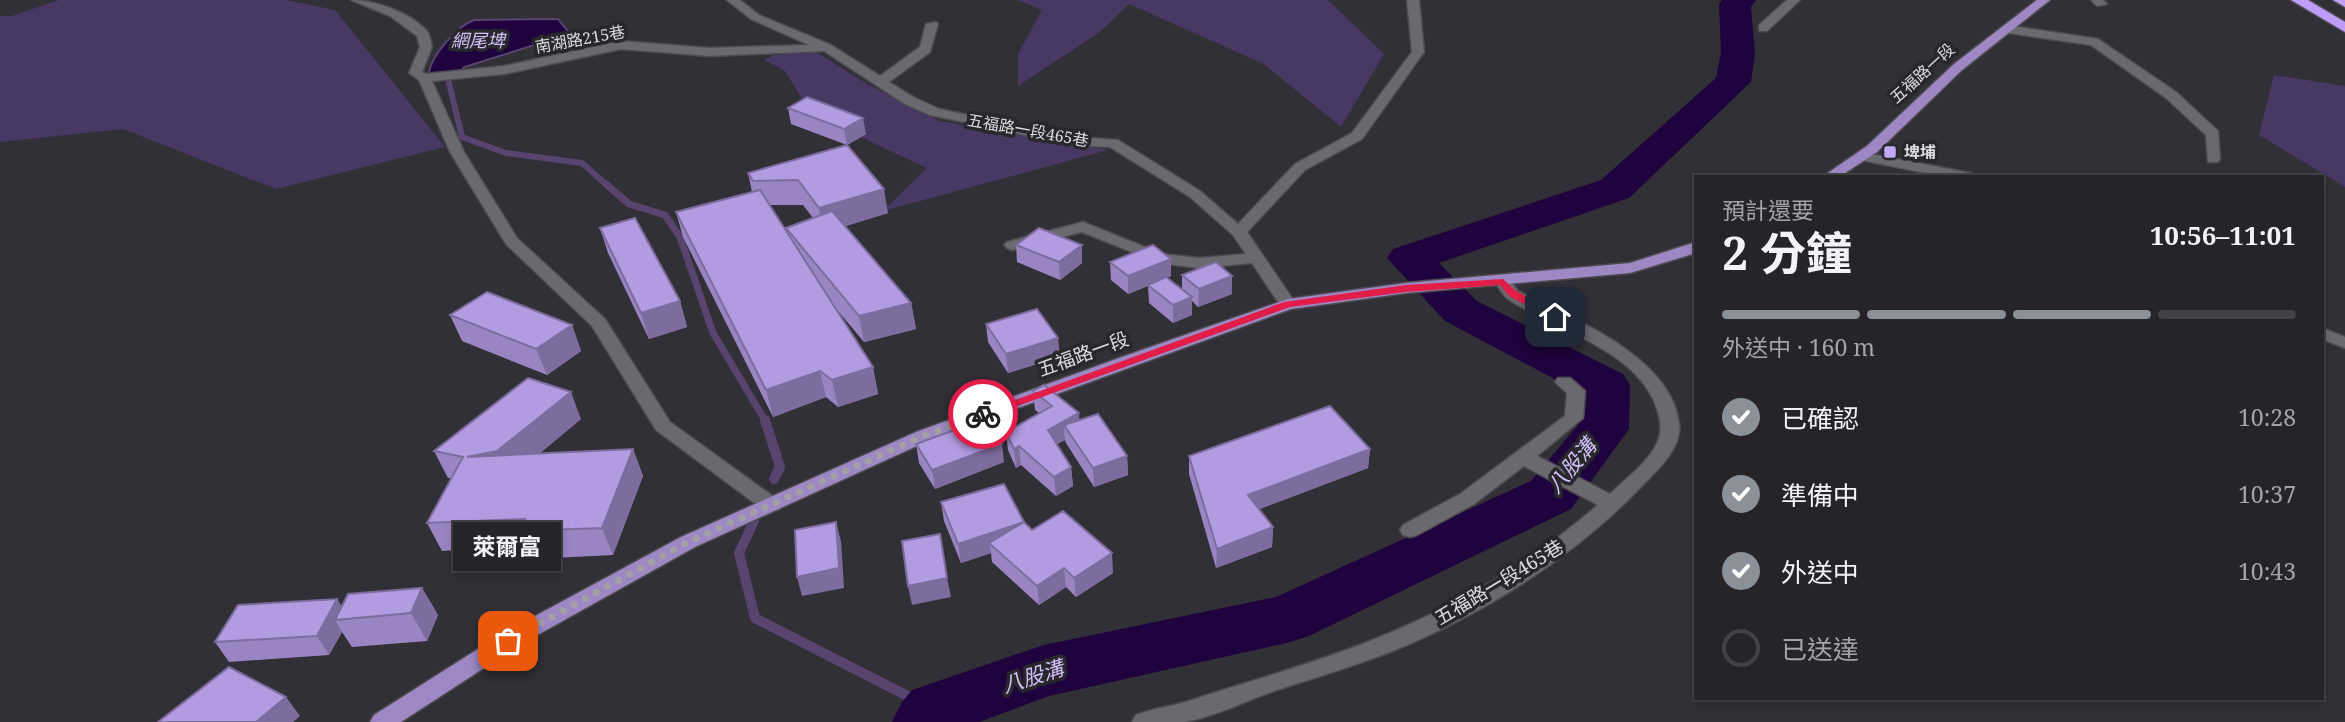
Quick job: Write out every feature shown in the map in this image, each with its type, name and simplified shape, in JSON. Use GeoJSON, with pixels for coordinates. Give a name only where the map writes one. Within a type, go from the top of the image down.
{"type":"FeatureCollection","features":[{"type":"Feature","properties":{"kind":"highway"},"geometry":{"type":"LineString","coordinates":[[2298,0],[2345,28]]}},
{"type":"Feature","properties":{"kind":"highway"},"geometry":{"type":"LineString","coordinates":[[2340,0],[2345,3]]}},
{"type":"Feature","properties":{"kind":"main road","name":"五福路一段"},"geometry":{"type":"LineString","coordinates":[[1832,175],[1872,149],[1958,67],[2044,0]]}},
{"type":"Feature","properties":{"kind":"main road","name":"五福路一段"},"geometry":{"type":"LineString","coordinates":[[382,722],[508,641],[688,542],[923,436],[1288,304],[1406,288],[1503,282],[1630,268],[1694,248]]}},
{"type":"Feature","properties":{"kind":"lane"},"geometry":{"type":"LineString","coordinates":[[357,0],[394,14],[423,34],[426,47],[415,73],[424,78],[457,152],[511,241],[599,323],[663,426],[771,505]]}},
{"type":"Feature","properties":{"kind":"lane","name":"五福路一段465巷"},"geometry":{"type":"LineString","coordinates":[[733,0],[755,18],[827,48],[910,101],[935,112],[1074,141],[1113,143],[1195,194],[1240,232],[1288,304]]}},
{"type":"Feature","properties":{"kind":"lane"},"geometry":{"type":"LineString","coordinates":[[1240,232],[1300,167],[1357,136],[1418,52],[1413,0]]}},
{"type":"Feature","properties":{"kind":"lane"},"geometry":{"type":"LineString","coordinates":[[1763,28],[1794,0]]}},
{"type":"Feature","properties":{"kind":"lane"},"geometry":{"type":"LineString","coordinates":[[881,82],[926,48],[932,24]]}},
{"type":"Feature","properties":{"kind":"lane"},"geometry":{"type":"LineString","coordinates":[[2007,29],[2094,42],[2171,94],[2213,134],[2213,159]]}},
{"type":"Feature","properties":{"kind":"lane","name":"南湖路215巷"},"geometry":{"type":"LineString","coordinates":[[424,78],[504,70],[621,45],[709,52],[827,48]]}},
{"type":"Feature","properties":{"kind":"lane"},"geometry":{"type":"LineString","coordinates":[[1861,156],[1960,175]]}},
{"type":"Feature","properties":{"kind":"lane"},"geometry":{"type":"LineString","coordinates":[[1012,244],[1083,228],[1159,258],[1199,263],[1257,258]]}},
{"type":"Feature","properties":{"kind":"lane","name":"五福路一段465巷"},"geometry":{"type":"LineString","coordinates":[[1144,722],[1399,639],[1455,610],[1548,557],[1613,504],[1665,449],[1670,424],[1663,400],[1649,378],[1618,352],[1512,294],[1503,282]]}},
{"type":"Feature","properties":{"kind":"lane"},"geometry":{"type":"LineString","coordinates":[[2324,334],[2345,343]]}},
{"type":"Feature","properties":{"kind":"lane"},"geometry":{"type":"LineString","coordinates":[[1410,530],[1467,499],[1525,458],[1574,418],[1576,391],[1564,382]]}},
{"type":"Feature","properties":{"kind":"lane"},"geometry":{"type":"LineString","coordinates":[[1525,458],[1613,504]]}},
{"type":"Feature","properties":{"kind":"shaded area"},"geometry":{"type":"Polygon","coordinates":[[[59,0],[286,0],[335,10],[445,147],[276,189],[123,129],[0,142],[0,16],[12,16],[59,0]]]}},
{"type":"Feature","properties":{"kind":"shaded area"},"geometry":{"type":"Polygon","coordinates":[[[1017,0],[1328,0],[1384,54],[1341,127],[1264,64],[1129,4],[1100,32],[1018,86],[1018,54],[1042,10],[1017,0]]]}},
{"type":"Feature","properties":{"kind":"shaded area"},"geometry":{"type":"Polygon","coordinates":[[[816,52],[869,85],[940,121],[1108,150],[883,211],[927,168],[811,114],[785,71],[764,60],[774,55],[816,52]]]}},
{"type":"Feature","properties":{"kind":"shaded area"},"geometry":{"type":"Polygon","coordinates":[[[2274,75],[2345,86],[2345,187],[2259,135],[2274,75]]]}},
{"type":"Feature","properties":{"kind":"water","name":"網尾埤"},"geometry":{"type":"Polygon","coordinates":[[[558,19],[570,34],[464,67],[460,74],[429,74],[434,59],[446,43],[467,23],[474,20],[558,19]]]}},
{"type":"Feature","properties":{"kind":"building"},"geometry":{"type":"Polygon","coordinates":[[[807,97],[863,118],[844,129],[788,108],[807,97]]]}},
{"type":"Feature","properties":{"kind":"building"},"geometry":{"type":"Polygon","coordinates":[[[847,145],[884,189],[819,208],[798,180],[753,181],[748,173],[847,145]]]}},
{"type":"Feature","properties":{"kind":"building"},"geometry":{"type":"Polygon","coordinates":[[[760,190],[873,367],[832,380],[820,371],[766,390],[676,212],[760,190]]]}},
{"type":"Feature","properties":{"kind":"building"},"geometry":{"type":"Polygon","coordinates":[[[832,211],[911,303],[859,316],[786,228],[832,211]]]}},
{"type":"Feature","properties":{"kind":"building"},"geometry":{"type":"Polygon","coordinates":[[[635,218],[680,301],[641,313],[600,228],[635,218]]]}},
{"type":"Feature","properties":{"kind":"building"},"geometry":{"type":"Polygon","coordinates":[[[1039,228],[1082,245],[1059,262],[1016,245],[1039,228]]]}},
{"type":"Feature","properties":{"kind":"building"},"geometry":{"type":"Polygon","coordinates":[[[1153,245],[1171,259],[1128,276],[1110,262],[1153,245]]]}},
{"type":"Feature","properties":{"kind":"building"},"geometry":{"type":"Polygon","coordinates":[[[1216,262],[1232,276],[1199,289],[1182,275],[1216,262]]]}},
{"type":"Feature","properties":{"kind":"building"},"geometry":{"type":"Polygon","coordinates":[[[1166,277],[1192,297],[1173,305],[1148,285],[1166,277]]]}},
{"type":"Feature","properties":{"kind":"building"},"geometry":{"type":"Polygon","coordinates":[[[487,292],[572,325],[536,349],[450,315],[487,292]]]}},
{"type":"Feature","properties":{"kind":"building"},"geometry":{"type":"Polygon","coordinates":[[[1037,309],[1058,338],[1006,354],[986,324],[1037,309]]]}},
{"type":"Feature","properties":{"kind":"building"},"geometry":{"type":"Polygon","coordinates":[[[528,378],[571,392],[497,451],[467,457],[633,449],[602,528],[519,531],[525,519],[427,523],[463,457],[434,451],[528,378]]]}},
{"type":"Feature","properties":{"kind":"building"},"geometry":{"type":"Polygon","coordinates":[[[1044,385],[1079,413],[1048,430],[1071,467],[1054,477],[1019,446],[1014,449],[1006,432],[1052,406],[1033,391],[1044,385]]]}},
{"type":"Feature","properties":{"kind":"building"},"geometry":{"type":"Polygon","coordinates":[[[1330,406],[1370,449],[1248,495],[1273,527],[1217,549],[1189,456],[1330,406]]]}},
{"type":"Feature","properties":{"kind":"building"},"geometry":{"type":"Polygon","coordinates":[[[979,410],[1002,444],[932,470],[916,444],[963,427],[957,418],[979,410]]]}},
{"type":"Feature","properties":{"kind":"building"},"geometry":{"type":"Polygon","coordinates":[[[1098,414],[1127,456],[1093,468],[1064,425],[1098,414]]]}},
{"type":"Feature","properties":{"kind":"building"},"geometry":{"type":"Polygon","coordinates":[[[1004,484],[1024,522],[958,544],[941,502],[1004,484]]]}},
{"type":"Feature","properties":{"kind":"building"},"geometry":{"type":"Polygon","coordinates":[[[1063,511],[1112,553],[1074,578],[1064,568],[1037,586],[989,543],[1024,522],[1032,530],[1063,511]]]}},
{"type":"Feature","properties":{"kind":"building"},"geometry":{"type":"Polygon","coordinates":[[[836,522],[839,568],[797,577],[795,530],[836,522]]]}},
{"type":"Feature","properties":{"kind":"building"},"geometry":{"type":"Polygon","coordinates":[[[940,534],[947,578],[908,586],[902,541],[940,534]]]}},
{"type":"Feature","properties":{"kind":"building"},"geometry":{"type":"Polygon","coordinates":[[[422,588],[411,613],[335,620],[348,594],[422,588]]]}},
{"type":"Feature","properties":{"kind":"building"},"geometry":{"type":"Polygon","coordinates":[[[337,599],[317,636],[215,642],[238,605],[337,599]]]}},
{"type":"Feature","properties":{"kind":"building"},"geometry":{"type":"Polygon","coordinates":[[[229,667],[286,697],[256,722],[158,722],[229,667]]]}},
{"type":"Feature","properties":{"kind":"waterway","name":"八股溝"},"geometry":{"type":"LineString","coordinates":[[925,722],[935,710],[1044,671],[1287,619],[1551,495],[1603,429],[1605,385],[1461,311],[1409,258],[1615,189],[1733,82],[1738,53],[1735,4],[1740,0]]}},
{"type":"Feature","properties":{"kind":"waterway"},"geometry":{"type":"LineString","coordinates":[[449,83],[462,137],[506,153],[582,163],[608,186]]}},
{"type":"Feature","properties":{"kind":"waterway"},"geometry":{"type":"LineString","coordinates":[[606,184],[629,204],[665,215],[680,237],[713,333],[765,421]]}},
{"type":"Feature","properties":{"kind":"waterway"},"geometry":{"type":"LineString","coordinates":[[765,421],[780,467],[774,479]]}},
{"type":"Feature","properties":{"kind":"waterway"},"geometry":{"type":"LineString","coordinates":[[754,521],[739,553],[755,618],[935,710]]}},
{"type":"Feature","properties":{"kind":"way so far"},"geometry":{"type":"LineString","coordinates":[[508,641],[688,542],[923,436],[983,414]]}},
{"type":"Feature","properties":{"kind":"place","name":"埤埔"},"geometry":{"type":"Point","coordinates":[1890,152]}},
{"type":"Feature","properties":{"kind":"place","name":"萊爾富"},"geometry":{"type":"Point","coordinates":[508,641]}},
{"type":"Feature","properties":{"kind":"route"},"geometry":{"type":"LineString","coordinates":[[983,414],[1288,304],[1406,288],[1503,282],[1512,294],[1555,317]]}}]}
